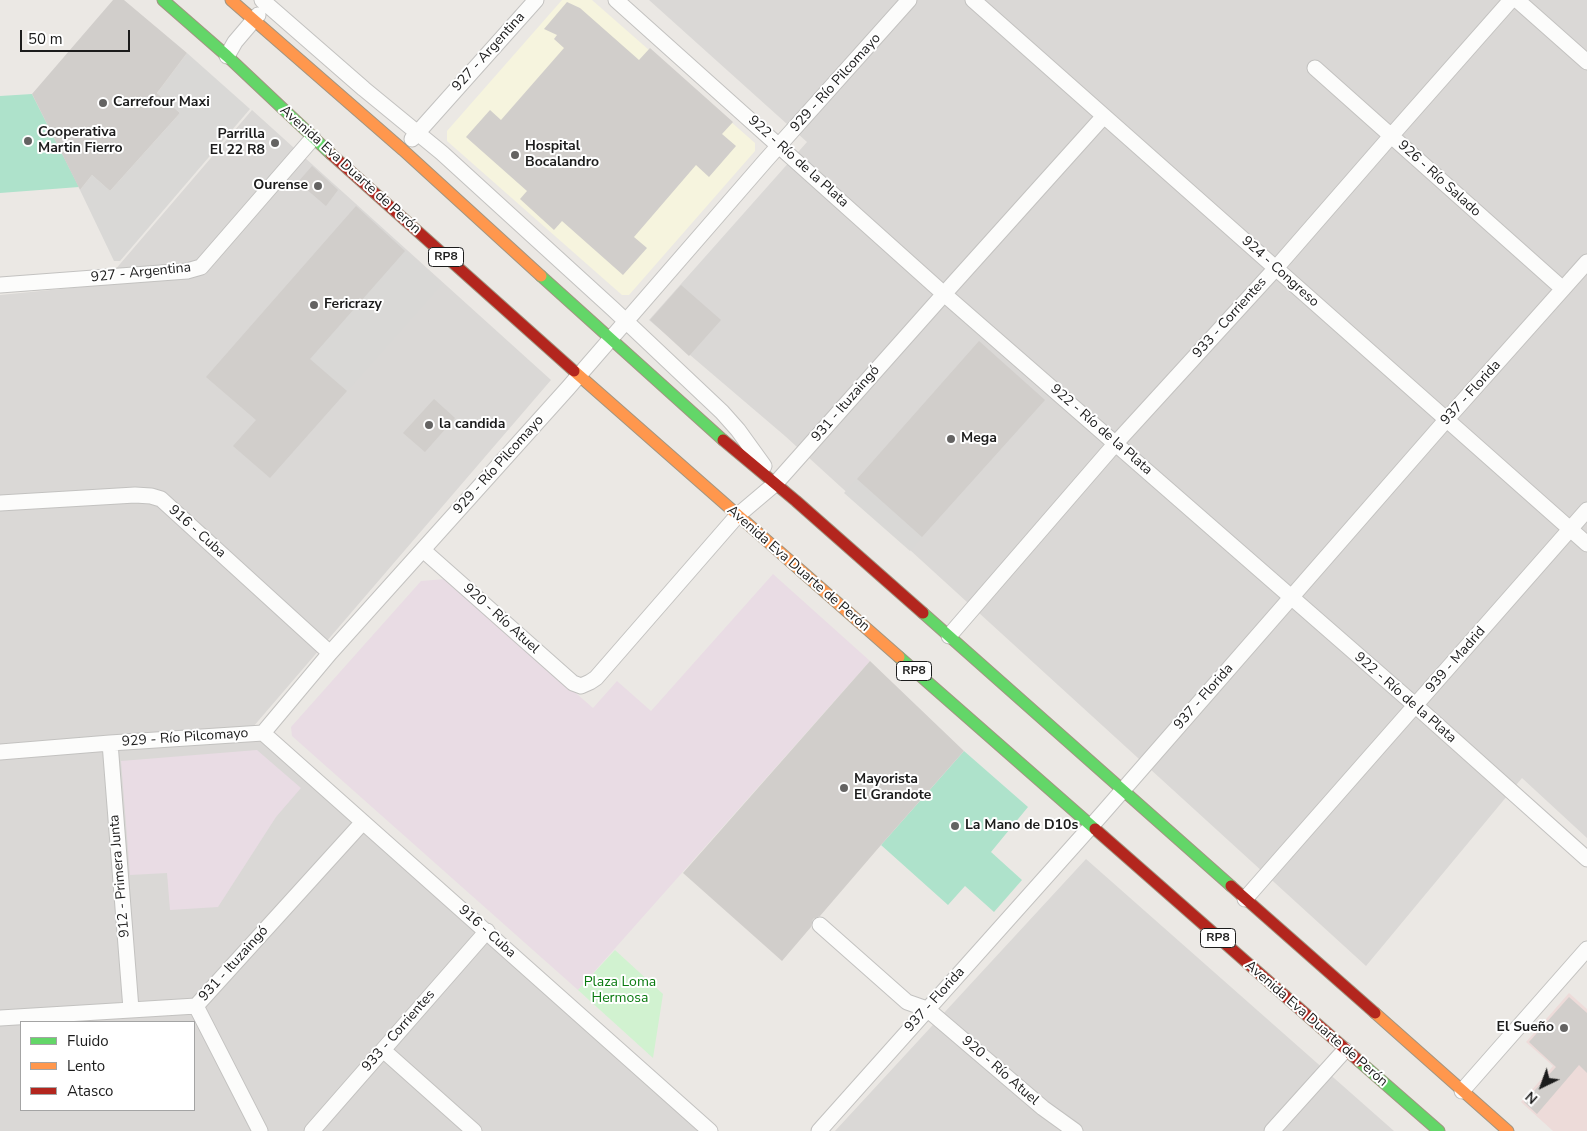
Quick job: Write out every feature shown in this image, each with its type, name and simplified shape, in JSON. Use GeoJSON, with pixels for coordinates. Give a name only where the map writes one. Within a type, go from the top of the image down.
{"type":"FeatureCollection","features":[{"type":"Feature","properties":{"kind":"main road","name":"Avenida Eva Duarte de Perón"},"geometry":{"type":"LineString","coordinates":[[163,0],[227,56],[313,138],[579,376],[657,445],[687,459],[741,513],[1091,826],[1439,1131]]}},
{"type":"Feature","properties":{"kind":"main road"},"geometry":{"type":"LineString","coordinates":[[231,0],[403,150],[715,434],[776,484],[949,636],[1508,1131]]}},
{"type":"Feature","properties":{"kind":"street","name":"927 - Argentina"},"geometry":{"type":"LineString","coordinates":[[403,150],[536,0]]}},
{"type":"Feature","properties":{"kind":"street","name":"922 - Río de la Plata"},"geometry":{"type":"LineString","coordinates":[[616,0],[944,294],[1416,706],[1587,860]]}},
{"type":"Feature","properties":{"kind":"street","name":"929 - Río Pilcomayo"},"geometry":{"type":"LineString","coordinates":[[0,752],[263,733],[330,653],[626,323],[779,146],[909,0]]}},
{"type":"Feature","properties":{"kind":"street","name":"924 - Congreso"},"geometry":{"type":"LineString","coordinates":[[973,0],[1587,544]]}},
{"type":"Feature","properties":{"kind":"street","name":"933 - Corrientes"},"geometry":{"type":"LineString","coordinates":[[949,636],[1116,443],[1276,268],[1511,0]]}},
{"type":"Feature","properties":{"kind":"street"},"geometry":{"type":"LineString","coordinates":[[1516,0],[1587,62]]}},
{"type":"Feature","properties":{"kind":"street"},"geometry":{"type":"LineString","coordinates":[[227,56],[235,42],[266,1],[364,89],[418,132],[722,412],[738,430],[776,484]]}},
{"type":"Feature","properties":{"kind":"street","name":"926 - Río Salado"},"geometry":{"type":"LineString","coordinates":[[1315,68],[1563,289]]}},
{"type":"Feature","properties":{"kind":"street","name":"931 - Ituzaingó"},"geometry":{"type":"LineString","coordinates":[[581,686],[596,678],[741,513],[776,484],[1104,116]]}},
{"type":"Feature","properties":{"kind":"street","name":"927 - Argentina"},"geometry":{"type":"LineString","coordinates":[[0,285],[187,271],[201,267],[313,138]]}},
{"type":"Feature","properties":{"kind":"street","name":"937 - Florida"},"geometry":{"type":"LineString","coordinates":[[819,1131],[1091,826],[1587,262]]}},
{"type":"Feature","properties":{"kind":"street","name":"916 - Cuba"},"geometry":{"type":"LineString","coordinates":[[0,503],[135,495],[161,499],[330,653]]}},
{"type":"Feature","properties":{"kind":"street","name":"939 - Madrid"},"geometry":{"type":"LineString","coordinates":[[1245,900],[1587,510]]}},
{"type":"Feature","properties":{"kind":"street","name":"920 - Río Atuel"},"geometry":{"type":"LineString","coordinates":[[423,550],[573,683],[581,686]]}},
{"type":"Feature","properties":{"kind":"street","name":"916 - Cuba"},"geometry":{"type":"LineString","coordinates":[[263,733],[710,1131]]}},
{"type":"Feature","properties":{"kind":"street","name":"912 - Primera Junta"},"geometry":{"type":"LineString","coordinates":[[110,743],[131,1009]]}},
{"type":"Feature","properties":{"kind":"street","name":"931 - Ituzaingó"},"geometry":{"type":"LineString","coordinates":[[0,1018],[196,1006],[363,822]]}},
{"type":"Feature","properties":{"kind":"street"},"geometry":{"type":"LineString","coordinates":[[820,925],[907,1002],[927,1008]]}},
{"type":"Feature","properties":{"kind":"street","name":"933 - Corrientes"},"geometry":{"type":"LineString","coordinates":[[312,1131],[487,931]]}},
{"type":"Feature","properties":{"kind":"street"},"geometry":{"type":"LineString","coordinates":[[1462,1091],[1587,949]]}},
{"type":"Feature","properties":{"kind":"street"},"geometry":{"type":"LineString","coordinates":[[196,1006],[260,1131]]}},
{"type":"Feature","properties":{"kind":"street","name":"920 - Río Atuel"},"geometry":{"type":"LineString","coordinates":[[927,1008],[1043,1108],[1075,1131]]}},
{"type":"Feature","properties":{"kind":"street"},"geometry":{"type":"LineString","coordinates":[[383,1050],[474,1131]]}},
{"type":"Feature","properties":{"kind":"street"},"geometry":{"type":"LineString","coordinates":[[1272,1131],[1345,1050]]}},
{"type":"Feature","properties":{"kind":"shaded area"},"geometry":{"type":"Polygon","coordinates":[[[562,0],[592,0],[755,143],[755,151],[629,295],[622,295],[447,141],[447,131],[562,0]]]}},
{"type":"Feature","properties":{"kind":"shaded area"},"geometry":{"type":"Polygon","coordinates":[[[649,0],[1587,0],[1587,838],[1522,778],[1366,966],[785,436],[649,320],[807,142],[649,0]]]}},
{"type":"Feature","properties":{"kind":"shaded area"},"geometry":{"type":"Polygon","coordinates":[[[187,53],[250,109],[120,261],[114,261],[80,190],[92,175],[110,191],[180,113],[157,93],[187,53]]]}},
{"type":"Feature","properties":{"kind":"shaded area"},"geometry":{"type":"Polygon","coordinates":[[[252,110],[551,380],[253,727],[698,1131],[0,1131],[0,295],[102,285],[252,110]]]}},
{"type":"Feature","properties":{"kind":"shaded area"},"geometry":{"type":"Polygon","coordinates":[[[405,251],[442,284],[347,391],[310,359],[405,251]]]}},
{"type":"Feature","properties":{"kind":"shaded area"},"geometry":{"type":"Polygon","coordinates":[[[857,479],[922,537],[910,551],[844,493],[857,479]]]}},
{"type":"Feature","properties":{"kind":"shaded area"},"geometry":{"type":"Polygon","coordinates":[[[773,574],[870,661],[578,990],[292,736],[291,727],[421,581],[445,579],[593,708],[617,681],[651,711],[773,574]]]}},
{"type":"Feature","properties":{"kind":"shaded area"},"geometry":{"type":"Polygon","coordinates":[[[257,750],[301,788],[276,817],[218,907],[170,910],[167,873],[130,875],[121,761],[257,750]]]}},
{"type":"Feature","properties":{"kind":"shaded area"},"geometry":{"type":"Polygon","coordinates":[[[1086,859],[1394,1131],[835,1131],[1086,859]]]}},
{"type":"Feature","properties":{"kind":"shaded area","name":"El Sueño"},"geometry":{"type":"Polygon","coordinates":[[[1569,993],[1587,1009],[1587,1131],[1553,1131],[1521,1102],[1553,1066],[1526,1042],[1569,993]]]}},
{"type":"Feature","properties":{"kind":"green space","name":"Cooperativa Martin Fierro"},"geometry":{"type":"Polygon","coordinates":[[[32,94],[79,187],[0,193],[0,96],[32,94]]]}},
{"type":"Feature","properties":{"kind":"green space","name":"La Mano de D10s"},"geometry":{"type":"Polygon","coordinates":[[[964,751],[1028,807],[991,852],[1022,880],[994,912],[965,886],[948,905],[881,845],[964,751]]]}},
{"type":"Feature","properties":{"kind":"green space","name":"Plaza Loma Hermosa"},"geometry":{"type":"Polygon","coordinates":[[[615,950],[663,994],[653,1058],[578,990],[615,950]]]}},
{"type":"Feature","properties":{"kind":"building","name":"Carrefour Maxi"},"geometry":{"type":"Polygon","coordinates":[[[113,0],[124,0],[187,53],[157,93],[180,113],[110,191],[92,175],[80,190],[32,94],[113,0]]]}},
{"type":"Feature","properties":{"kind":"building"},"geometry":{"type":"Polygon","coordinates":[[[567,2],[580,8],[639,60],[650,48],[733,122],[722,134],[736,146],[709,177],[696,165],[634,237],[647,248],[623,275],[562,221],[554,230],[520,199],[527,191],[466,137],[490,110],[501,120],[564,48],[554,39],[557,35],[544,29],[567,2]]]}},
{"type":"Feature","properties":{"kind":"building","name":"Ourense"},"geometry":{"type":"Polygon","coordinates":[[[312,166],[338,190],[326,206],[298,182],[312,166]]]}},
{"type":"Feature","properties":{"kind":"building","name":"Fericrazy"},"geometry":{"type":"Polygon","coordinates":[[[356,206],[405,251],[310,359],[347,391],[270,478],[233,446],[256,420],[206,377],[356,206]]]}},
{"type":"Feature","properties":{"kind":"building"},"geometry":{"type":"Polygon","coordinates":[[[681,285],[721,320],[689,356],[650,320],[681,285]]]}},
{"type":"Feature","properties":{"kind":"building","name":"Mega"},"geometry":{"type":"Polygon","coordinates":[[[979,341],[1045,400],[922,537],[857,479],[979,341]]]}},
{"type":"Feature","properties":{"kind":"building","name":"la candida"},"geometry":{"type":"Polygon","coordinates":[[[434,399],[455,418],[425,452],[403,433],[434,399]]]}},
{"type":"Feature","properties":{"kind":"building","name":"Mayorista El Grandote"},"geometry":{"type":"Polygon","coordinates":[[[870,661],[964,751],[820,916],[813,919],[811,927],[782,961],[683,873],[870,661]]]}},
{"type":"Feature","properties":{"kind":"building","name":"El Sueño"},"geometry":{"type":"Polygon","coordinates":[[[1569,997],[1587,1013],[1587,1073],[1579,1065],[1537,1114],[1524,1102],[1556,1067],[1529,1042],[1569,997]]]}},
{"type":"Feature","properties":{"kind":"traffic: fast"},"geometry":{"type":"LineString","coordinates":[[163,0],[227,56],[331,154]]}},
{"type":"Feature","properties":{"kind":"traffic: fast"},"geometry":{"type":"LineString","coordinates":[[541,276],[723,440]]}},
{"type":"Feature","properties":{"kind":"traffic: fast"},"geometry":{"type":"LineString","coordinates":[[923,613],[1231,886]]}},
{"type":"Feature","properties":{"kind":"traffic: fast"},"geometry":{"type":"LineString","coordinates":[[899,657],[1095,829]]}},
{"type":"Feature","properties":{"kind":"traffic: fast"},"geometry":{"type":"LineString","coordinates":[[1359,1061],[1439,1131]]}},
{"type":"Feature","properties":{"kind":"traffic: slow"},"geometry":{"type":"LineString","coordinates":[[231,0],[403,150],[541,276]]}},
{"type":"Feature","properties":{"kind":"traffic: slow"},"geometry":{"type":"LineString","coordinates":[[574,371],[899,657]]}},
{"type":"Feature","properties":{"kind":"traffic: slow"},"geometry":{"type":"LineString","coordinates":[[1375,1013],[1508,1131]]}},
{"type":"Feature","properties":{"kind":"traffic: jam"},"geometry":{"type":"LineString","coordinates":[[331,154],[574,371]]}},
{"type":"Feature","properties":{"kind":"traffic: jam"},"geometry":{"type":"LineString","coordinates":[[723,440],[796,501],[923,613]]}},
{"type":"Feature","properties":{"kind":"traffic: jam"},"geometry":{"type":"LineString","coordinates":[[1095,829],[1359,1061]]}},
{"type":"Feature","properties":{"kind":"traffic: jam"},"geometry":{"type":"LineString","coordinates":[[1231,886],[1375,1013]]}},
{"type":"Feature","properties":{"kind":"place","name":"Carrefour Maxi"},"geometry":{"type":"Point","coordinates":[103,103]}},
{"type":"Feature","properties":{"kind":"place","name":"Cooperativa Martin Fierro"},"geometry":{"type":"Point","coordinates":[28,141]}},
{"type":"Feature","properties":{"kind":"place","name":"Parrilla El 22 R8"},"geometry":{"type":"Point","coordinates":[275,143]}},
{"type":"Feature","properties":{"kind":"place","name":"Hospital Bocalandro"},"geometry":{"type":"Point","coordinates":[515,155]}},
{"type":"Feature","properties":{"kind":"place","name":"Ourense"},"geometry":{"type":"Point","coordinates":[318,186]}},
{"type":"Feature","properties":{"kind":"place","name":"Fericrazy"},"geometry":{"type":"Point","coordinates":[314,305]}},
{"type":"Feature","properties":{"kind":"place","name":"la candida"},"geometry":{"type":"Point","coordinates":[429,425]}},
{"type":"Feature","properties":{"kind":"place","name":"Mega"},"geometry":{"type":"Point","coordinates":[951,439]}},
{"type":"Feature","properties":{"kind":"place","name":"Mayorista El Grandote"},"geometry":{"type":"Point","coordinates":[844,788]}},
{"type":"Feature","properties":{"kind":"place","name":"La Mano de D10s"},"geometry":{"type":"Point","coordinates":[955,826]}},
{"type":"Feature","properties":{"kind":"place","name":"El Sueño"},"geometry":{"type":"Point","coordinates":[1564,1028]}}]}
